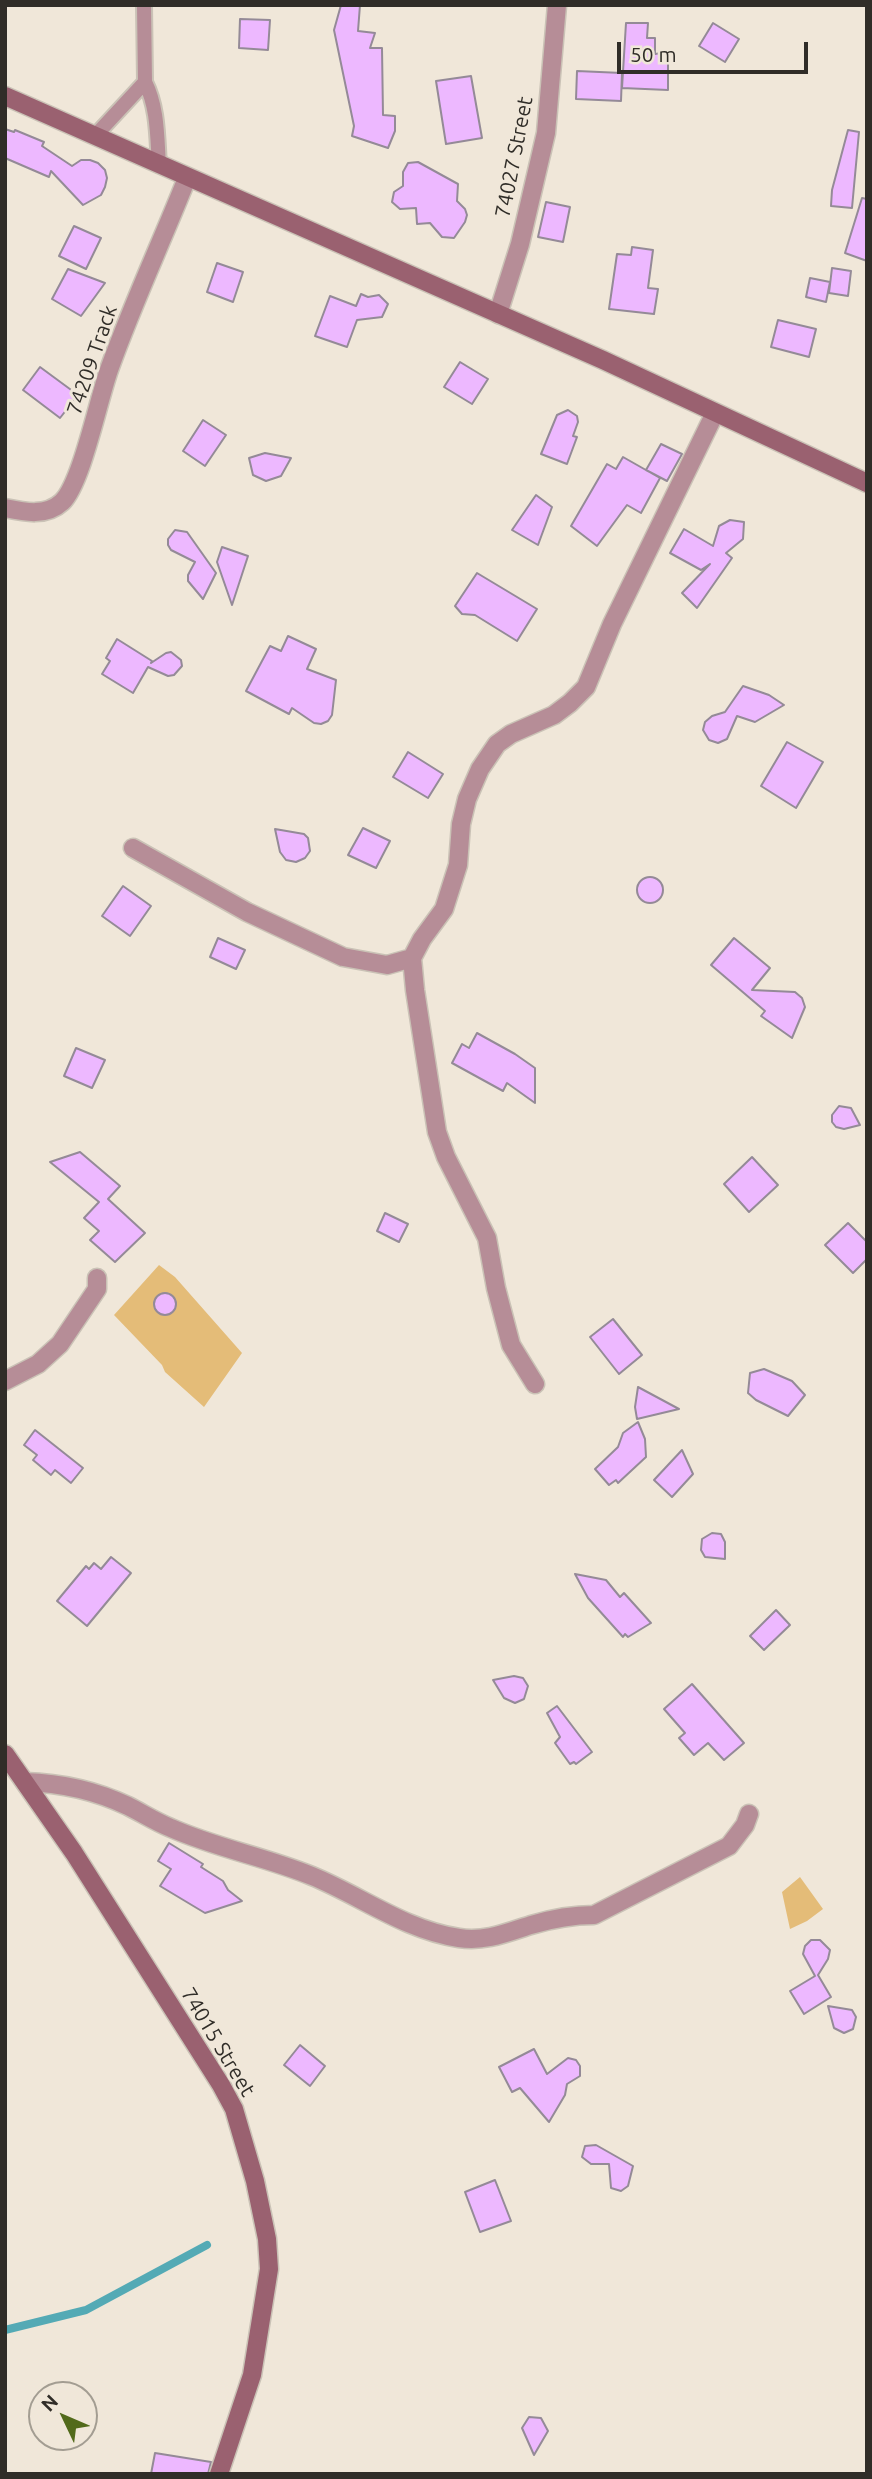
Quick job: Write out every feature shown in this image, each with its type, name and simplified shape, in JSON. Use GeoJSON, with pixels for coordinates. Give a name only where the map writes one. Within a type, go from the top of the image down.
{"type":"FeatureCollection","features":[{"type":"Feature","properties":{"kind":"street","name":"74027 Street"},"geometry":{"type":"LineString","coordinates":[[498,314],[520,244],[547,133],[557,5]]}},
{"type":"Feature","properties":{"kind":"street"},"geometry":{"type":"LineString","coordinates":[[5,96],[498,314],[867,483]]}},
{"type":"Feature","properties":{"kind":"street","name":"74209 Track"},"geometry":{"type":"LineString","coordinates":[[5,508],[41,512],[63,501],[72,485],[93,429],[110,368],[187,178]]}},
{"type":"Feature","properties":{"kind":"street"},"geometry":{"type":"LineString","coordinates":[[535,1384],[511,1345],[496,1288],[487,1238],[446,1157],[437,1132],[432,1112],[412,958],[444,909],[458,865],[461,824],[467,799],[480,769],[497,744],[511,734],[554,715],[586,687],[612,624],[715,413]]}},
{"type":"Feature","properties":{"kind":"street"},"geometry":{"type":"LineString","coordinates":[[133,848],[247,912],[343,957],[387,965],[412,958]]}},
{"type":"Feature","properties":{"kind":"street"},"geometry":{"type":"LineString","coordinates":[[5,1381],[38,1364],[60,1344],[97,1289],[97,1278]]}},
{"type":"Feature","properties":{"kind":"street","name":"74015 Street"},"geometry":{"type":"LineString","coordinates":[[5,1754],[74,1853],[221,2085],[234,2109],[246,2147],[262,2209],[269,2269],[252,2375],[219,2474]]}},
{"type":"Feature","properties":{"kind":"street"},"geometry":{"type":"LineString","coordinates":[[25,1782],[68,1785],[89,1790],[126,1805],[170,1828],[312,1875],[402,1920],[442,1934],[480,1939],[505,1935],[533,1924],[579,1915],[594,1915],[729,1846],[745,1825],[749,1814]]}},
{"type":"Feature","properties":{"kind":"lane"},"geometry":{"type":"LineString","coordinates":[[144,5],[145,82],[153,105],[159,165]]}},
{"type":"Feature","properties":{"kind":"lane"},"geometry":{"type":"LineString","coordinates":[[95,136],[145,82]]}},
{"type":"Feature","properties":{"kind":"shaded area"},"geometry":{"type":"Polygon","coordinates":[[[159,1265],[175,1277],[242,1353],[204,1407],[165,1372],[162,1365],[114,1315],[159,1265]]]}},
{"type":"Feature","properties":{"kind":"shaded area"},"geometry":{"type":"Polygon","coordinates":[[[800,1877],[823,1909],[790,1929],[782,1892],[800,1877]]]}},
{"type":"Feature","properties":{"kind":"building"},"geometry":{"type":"Polygon","coordinates":[[[341,5],[360,5],[358,31],[375,33],[370,48],[382,48],[383,115],[395,116],[395,131],[388,148],[352,136],[354,126],[334,30],[341,5]]]}},
{"type":"Feature","properties":{"kind":"building"},"geometry":{"type":"Polygon","coordinates":[[[240,19],[270,20],[268,50],[239,48],[240,19]]]}},
{"type":"Feature","properties":{"kind":"building"},"geometry":{"type":"Polygon","coordinates":[[[626,23],[648,23],[647,38],[655,38],[655,54],[668,52],[668,90],[622,88],[626,23]]]}},
{"type":"Feature","properties":{"kind":"building"},"geometry":{"type":"Polygon","coordinates":[[[713,23],[739,39],[725,62],[699,46],[713,23]]]}},
{"type":"Feature","properties":{"kind":"building"},"geometry":{"type":"Polygon","coordinates":[[[577,71],[622,73],[621,101],[576,99],[577,71]]]}},
{"type":"Feature","properties":{"kind":"building"},"geometry":{"type":"Polygon","coordinates":[[[471,76],[482,138],[446,144],[436,81],[471,76]]]}},
{"type":"Feature","properties":{"kind":"building"},"geometry":{"type":"Polygon","coordinates":[[[5,129],[15,130],[44,142],[42,146],[72,166],[81,160],[98,163],[105,170],[107,178],[101,195],[83,205],[51,171],[49,177],[5,158],[5,129]]]}},
{"type":"Feature","properties":{"kind":"building"},"geometry":{"type":"Polygon","coordinates":[[[848,130],[859,132],[852,208],[831,206],[832,190],[848,130]]]}},
{"type":"Feature","properties":{"kind":"building"},"geometry":{"type":"Polygon","coordinates":[[[418,162],[458,184],[457,201],[467,215],[454,238],[442,237],[430,223],[417,224],[416,208],[400,209],[392,202],[394,192],[403,186],[403,172],[408,163],[418,162]]]}},
{"type":"Feature","properties":{"kind":"building"},"geometry":{"type":"Polygon","coordinates":[[[862,198],[867,199],[867,261],[845,253],[862,198]]]}},
{"type":"Feature","properties":{"kind":"building"},"geometry":{"type":"Polygon","coordinates":[[[546,202],[570,207],[563,242],[538,237],[546,202]]]}},
{"type":"Feature","properties":{"kind":"building"},"geometry":{"type":"Polygon","coordinates":[[[74,226],[101,238],[86,269],[59,256],[74,226]]]}},
{"type":"Feature","properties":{"kind":"building"},"geometry":{"type":"Polygon","coordinates":[[[632,247],[653,250],[648,288],[658,289],[654,314],[609,309],[617,254],[631,255],[632,247]]]}},
{"type":"Feature","properties":{"kind":"building"},"geometry":{"type":"Polygon","coordinates":[[[217,263],[243,272],[233,302],[207,292],[217,263]]]}},
{"type":"Feature","properties":{"kind":"building"},"geometry":{"type":"Polygon","coordinates":[[[832,268],[851,271],[848,296],[829,293],[832,268]]]}},
{"type":"Feature","properties":{"kind":"building"},"geometry":{"type":"Polygon","coordinates":[[[68,269],[105,283],[81,316],[52,299],[68,269]]]}},
{"type":"Feature","properties":{"kind":"building"},"geometry":{"type":"Polygon","coordinates":[[[810,278],[830,282],[826,302],[806,297],[810,278]]]}},
{"type":"Feature","properties":{"kind":"building"},"geometry":{"type":"Polygon","coordinates":[[[361,294],[368,297],[379,295],[388,304],[382,317],[357,320],[347,347],[315,336],[330,296],[356,306],[361,294]]]}},
{"type":"Feature","properties":{"kind":"building"},"geometry":{"type":"Polygon","coordinates":[[[778,320],[816,329],[809,357],[771,347],[778,320]]]}},
{"type":"Feature","properties":{"kind":"building"},"geometry":{"type":"Polygon","coordinates":[[[460,362],[488,379],[472,404],[444,387],[460,362]]]}},
{"type":"Feature","properties":{"kind":"building"},"geometry":{"type":"Polygon","coordinates":[[[40,367],[78,395],[60,418],[23,390],[40,367]]]}},
{"type":"Feature","properties":{"kind":"building"},"geometry":{"type":"Polygon","coordinates":[[[568,410],[577,416],[578,422],[573,436],[577,437],[567,464],[541,454],[557,415],[568,410]]]}},
{"type":"Feature","properties":{"kind":"building"},"geometry":{"type":"Polygon","coordinates":[[[203,420],[226,435],[205,466],[183,451],[203,420]]]}},
{"type":"Feature","properties":{"kind":"building"},"geometry":{"type":"Polygon","coordinates":[[[661,444],[682,454],[667,481],[646,470],[661,444]]]}},
{"type":"Feature","properties":{"kind":"building"},"geometry":{"type":"Polygon","coordinates":[[[265,453],[291,458],[281,476],[266,481],[253,475],[249,458],[265,453]]]}},
{"type":"Feature","properties":{"kind":"building"},"geometry":{"type":"Polygon","coordinates":[[[623,457],[660,478],[641,513],[627,505],[597,546],[571,526],[607,464],[616,469],[623,457]]]}},
{"type":"Feature","properties":{"kind":"building"},"geometry":{"type":"Polygon","coordinates":[[[536,495],[552,507],[538,545],[512,530],[536,495]]]}},
{"type":"Feature","properties":{"kind":"building"},"geometry":{"type":"Polygon","coordinates":[[[730,520],[744,522],[743,539],[726,553],[732,558],[697,608],[682,593],[710,564],[701,570],[670,553],[684,529],[713,546],[719,526],[730,520]]]}},
{"type":"Feature","properties":{"kind":"building"},"geometry":{"type":"Polygon","coordinates":[[[175,530],[187,532],[216,573],[203,599],[188,581],[195,562],[171,550],[168,545],[168,539],[175,530]]]}},
{"type":"Feature","properties":{"kind":"building"},"geometry":{"type":"Polygon","coordinates":[[[222,547],[248,556],[232,605],[217,562],[222,547]]]}},
{"type":"Feature","properties":{"kind":"building"},"geometry":{"type":"Polygon","coordinates":[[[477,573],[537,609],[517,641],[475,615],[462,614],[455,606],[477,573]]]}},
{"type":"Feature","properties":{"kind":"building"},"geometry":{"type":"Polygon","coordinates":[[[288,636],[316,649],[307,669],[336,680],[332,715],[328,721],[321,724],[314,723],[292,708],[289,714],[246,691],[270,646],[281,651],[288,636]]]}},
{"type":"Feature","properties":{"kind":"building"},"geometry":{"type":"Polygon","coordinates":[[[117,639],[152,661],[151,663],[171,652],[181,660],[182,666],[174,675],[168,676],[148,667],[133,693],[102,674],[110,661],[106,658],[117,639]]]}},
{"type":"Feature","properties":{"kind":"building"},"geometry":{"type":"Polygon","coordinates":[[[743,686],[769,695],[784,705],[755,722],[737,716],[727,739],[718,743],[709,740],[703,730],[705,722],[712,716],[725,712],[743,686]]]}},
{"type":"Feature","properties":{"kind":"building"},"geometry":{"type":"Polygon","coordinates":[[[787,742],[823,762],[796,808],[761,786],[787,742]]]}},
{"type":"Feature","properties":{"kind":"building"},"geometry":{"type":"Polygon","coordinates":[[[408,752],[443,774],[428,798],[393,777],[408,752]]]}},
{"type":"Feature","properties":{"kind":"building"},"geometry":{"type":"Polygon","coordinates":[[[363,828],[390,841],[376,868],[348,855],[363,828]]]}},
{"type":"Feature","properties":{"kind":"building"},"geometry":{"type":"Polygon","coordinates":[[[275,829],[304,834],[308,838],[310,851],[305,858],[296,862],[286,860],[280,852],[275,829]]]}},
{"type":"Feature","properties":{"kind":"building"},"geometry":{"type":"Polygon","coordinates":[[[650,877],[659,881],[663,890],[659,899],[650,903],[641,899],[637,890],[641,881],[650,877]]]}},
{"type":"Feature","properties":{"kind":"building"},"geometry":{"type":"Polygon","coordinates":[[[123,886],[151,906],[130,936],[102,916],[123,886]]]}},
{"type":"Feature","properties":{"kind":"building"},"geometry":{"type":"Polygon","coordinates":[[[218,938],[245,950],[236,969],[210,957],[218,938]]]}},
{"type":"Feature","properties":{"kind":"building"},"geometry":{"type":"Polygon","coordinates":[[[734,938],[770,968],[752,990],[795,992],[802,998],[805,1007],[792,1038],[761,1016],[765,1011],[711,965],[734,938]]]}},
{"type":"Feature","properties":{"kind":"building"},"geometry":{"type":"Polygon","coordinates":[[[477,1033],[535,1068],[535,1103],[507,1083],[503,1091],[452,1063],[462,1044],[469,1048],[477,1033]]]}},
{"type":"Feature","properties":{"kind":"building"},"geometry":{"type":"Polygon","coordinates":[[[76,1048],[105,1060],[92,1088],[64,1076],[76,1048]]]}},
{"type":"Feature","properties":{"kind":"building"},"geometry":{"type":"Polygon","coordinates":[[[839,1106],[851,1108],[860,1125],[844,1129],[836,1127],[832,1122],[832,1115],[839,1106]]]}},
{"type":"Feature","properties":{"kind":"building"},"geometry":{"type":"Polygon","coordinates":[[[80,1152],[120,1186],[108,1199],[145,1233],[115,1262],[90,1240],[99,1231],[84,1218],[99,1202],[50,1162],[80,1152]]]}},
{"type":"Feature","properties":{"kind":"building"},"geometry":{"type":"Polygon","coordinates":[[[752,1157],[778,1185],[749,1212],[724,1184],[752,1157]]]}},
{"type":"Feature","properties":{"kind":"building"},"geometry":{"type":"Polygon","coordinates":[[[385,1213],[408,1224],[399,1242],[377,1231],[385,1213]]]}},
{"type":"Feature","properties":{"kind":"building"},"geometry":{"type":"Polygon","coordinates":[[[848,1223],[867,1242],[867,1259],[853,1273],[825,1245],[848,1223]]]}},
{"type":"Feature","properties":{"kind":"building"},"geometry":{"type":"Polygon","coordinates":[[[165,1293],[173,1296],[176,1304],[173,1312],[165,1315],[157,1312],[154,1304],[157,1296],[165,1293]]]}},
{"type":"Feature","properties":{"kind":"building"},"geometry":{"type":"Polygon","coordinates":[[[613,1319],[642,1355],[619,1374],[590,1337],[613,1319]]]}},
{"type":"Feature","properties":{"kind":"building"},"geometry":{"type":"Polygon","coordinates":[[[764,1369],[792,1381],[805,1395],[788,1416],[748,1393],[750,1373],[764,1369]]]}},
{"type":"Feature","properties":{"kind":"building"},"geometry":{"type":"Polygon","coordinates":[[[638,1387],[679,1409],[637,1419],[635,1407],[638,1387]]]}},
{"type":"Feature","properties":{"kind":"building"},"geometry":{"type":"Polygon","coordinates":[[[638,1422],[645,1439],[646,1457],[618,1483],[616,1480],[609,1485],[595,1469],[618,1447],[623,1433],[638,1422]]]}},
{"type":"Feature","properties":{"kind":"building"},"geometry":{"type":"Polygon","coordinates":[[[35,1430],[83,1468],[71,1483],[55,1470],[51,1475],[33,1460],[37,1455],[24,1445],[35,1430]]]}},
{"type":"Feature","properties":{"kind":"building"},"geometry":{"type":"Polygon","coordinates":[[[682,1450],[693,1474],[672,1497],[654,1480],[682,1450]]]}},
{"type":"Feature","properties":{"kind":"building"},"geometry":{"type":"Polygon","coordinates":[[[712,1533],[721,1534],[725,1542],[725,1559],[705,1557],[701,1550],[702,1539],[712,1533]]]}},
{"type":"Feature","properties":{"kind":"building"},"geometry":{"type":"Polygon","coordinates":[[[111,1557],[131,1573],[87,1626],[57,1601],[86,1566],[89,1569],[94,1563],[101,1569],[111,1557]]]}},
{"type":"Feature","properties":{"kind":"building"},"geometry":{"type":"Polygon","coordinates":[[[575,1574],[606,1580],[620,1597],[624,1593],[651,1623],[628,1637],[625,1634],[623,1637],[588,1598],[575,1574]]]}},
{"type":"Feature","properties":{"kind":"building"},"geometry":{"type":"Polygon","coordinates":[[[776,1610],[790,1625],[764,1650],[750,1636],[776,1610]]]}},
{"type":"Feature","properties":{"kind":"building"},"geometry":{"type":"Polygon","coordinates":[[[514,1676],[523,1678],[528,1686],[524,1699],[515,1703],[504,1698],[493,1680],[514,1676]]]}},
{"type":"Feature","properties":{"kind":"building"},"geometry":{"type":"Polygon","coordinates":[[[692,1684],[744,1743],[724,1760],[708,1743],[694,1755],[679,1738],[685,1733],[664,1709],[692,1684]]]}},
{"type":"Feature","properties":{"kind":"building"},"geometry":{"type":"Polygon","coordinates":[[[557,1706],[592,1752],[576,1764],[570,1764],[555,1743],[560,1737],[547,1713],[557,1706]]]}},
{"type":"Feature","properties":{"kind":"building"},"geometry":{"type":"Polygon","coordinates":[[[169,1843],[203,1864],[201,1867],[223,1881],[228,1890],[242,1901],[205,1913],[160,1886],[171,1869],[158,1861],[169,1843]]]}},
{"type":"Feature","properties":{"kind":"building"},"geometry":{"type":"Polygon","coordinates":[[[811,1940],[820,1940],[830,1950],[818,1975],[831,1997],[804,2014],[790,1991],[815,1976],[803,1954],[805,1946],[811,1940]]]}},
{"type":"Feature","properties":{"kind":"building"},"geometry":{"type":"Polygon","coordinates":[[[828,2006],[852,2010],[856,2017],[853,2029],[844,2033],[834,2028],[828,2006]]]}},
{"type":"Feature","properties":{"kind":"building"},"geometry":{"type":"Polygon","coordinates":[[[300,2045],[325,2066],[310,2086],[284,2065],[300,2045]]]}},
{"type":"Feature","properties":{"kind":"building"},"geometry":{"type":"Polygon","coordinates":[[[534,2049],[547,2074],[568,2058],[576,2060],[580,2066],[580,2076],[567,2084],[565,2095],[549,2122],[520,2088],[512,2092],[499,2067],[534,2049]]]}},
{"type":"Feature","properties":{"kind":"building"},"geometry":{"type":"Polygon","coordinates":[[[596,2145],[633,2166],[628,2186],[621,2191],[611,2188],[609,2164],[591,2164],[582,2157],[585,2146],[596,2145]]]}},
{"type":"Feature","properties":{"kind":"building"},"geometry":{"type":"Polygon","coordinates":[[[495,2180],[511,2221],[480,2232],[465,2192],[495,2180]]]}},
{"type":"Feature","properties":{"kind":"building"},"geometry":{"type":"Polygon","coordinates":[[[529,2417],[541,2418],[548,2431],[534,2455],[522,2428],[529,2417]]]}},
{"type":"Feature","properties":{"kind":"building"},"geometry":{"type":"Polygon","coordinates":[[[155,2453],[211,2462],[208,2474],[151,2474],[155,2453]]]}},
{"type":"Feature","properties":{"kind":"waterway"},"geometry":{"type":"LineString","coordinates":[[5,2330],[86,2310],[207,2245]]}}]}
